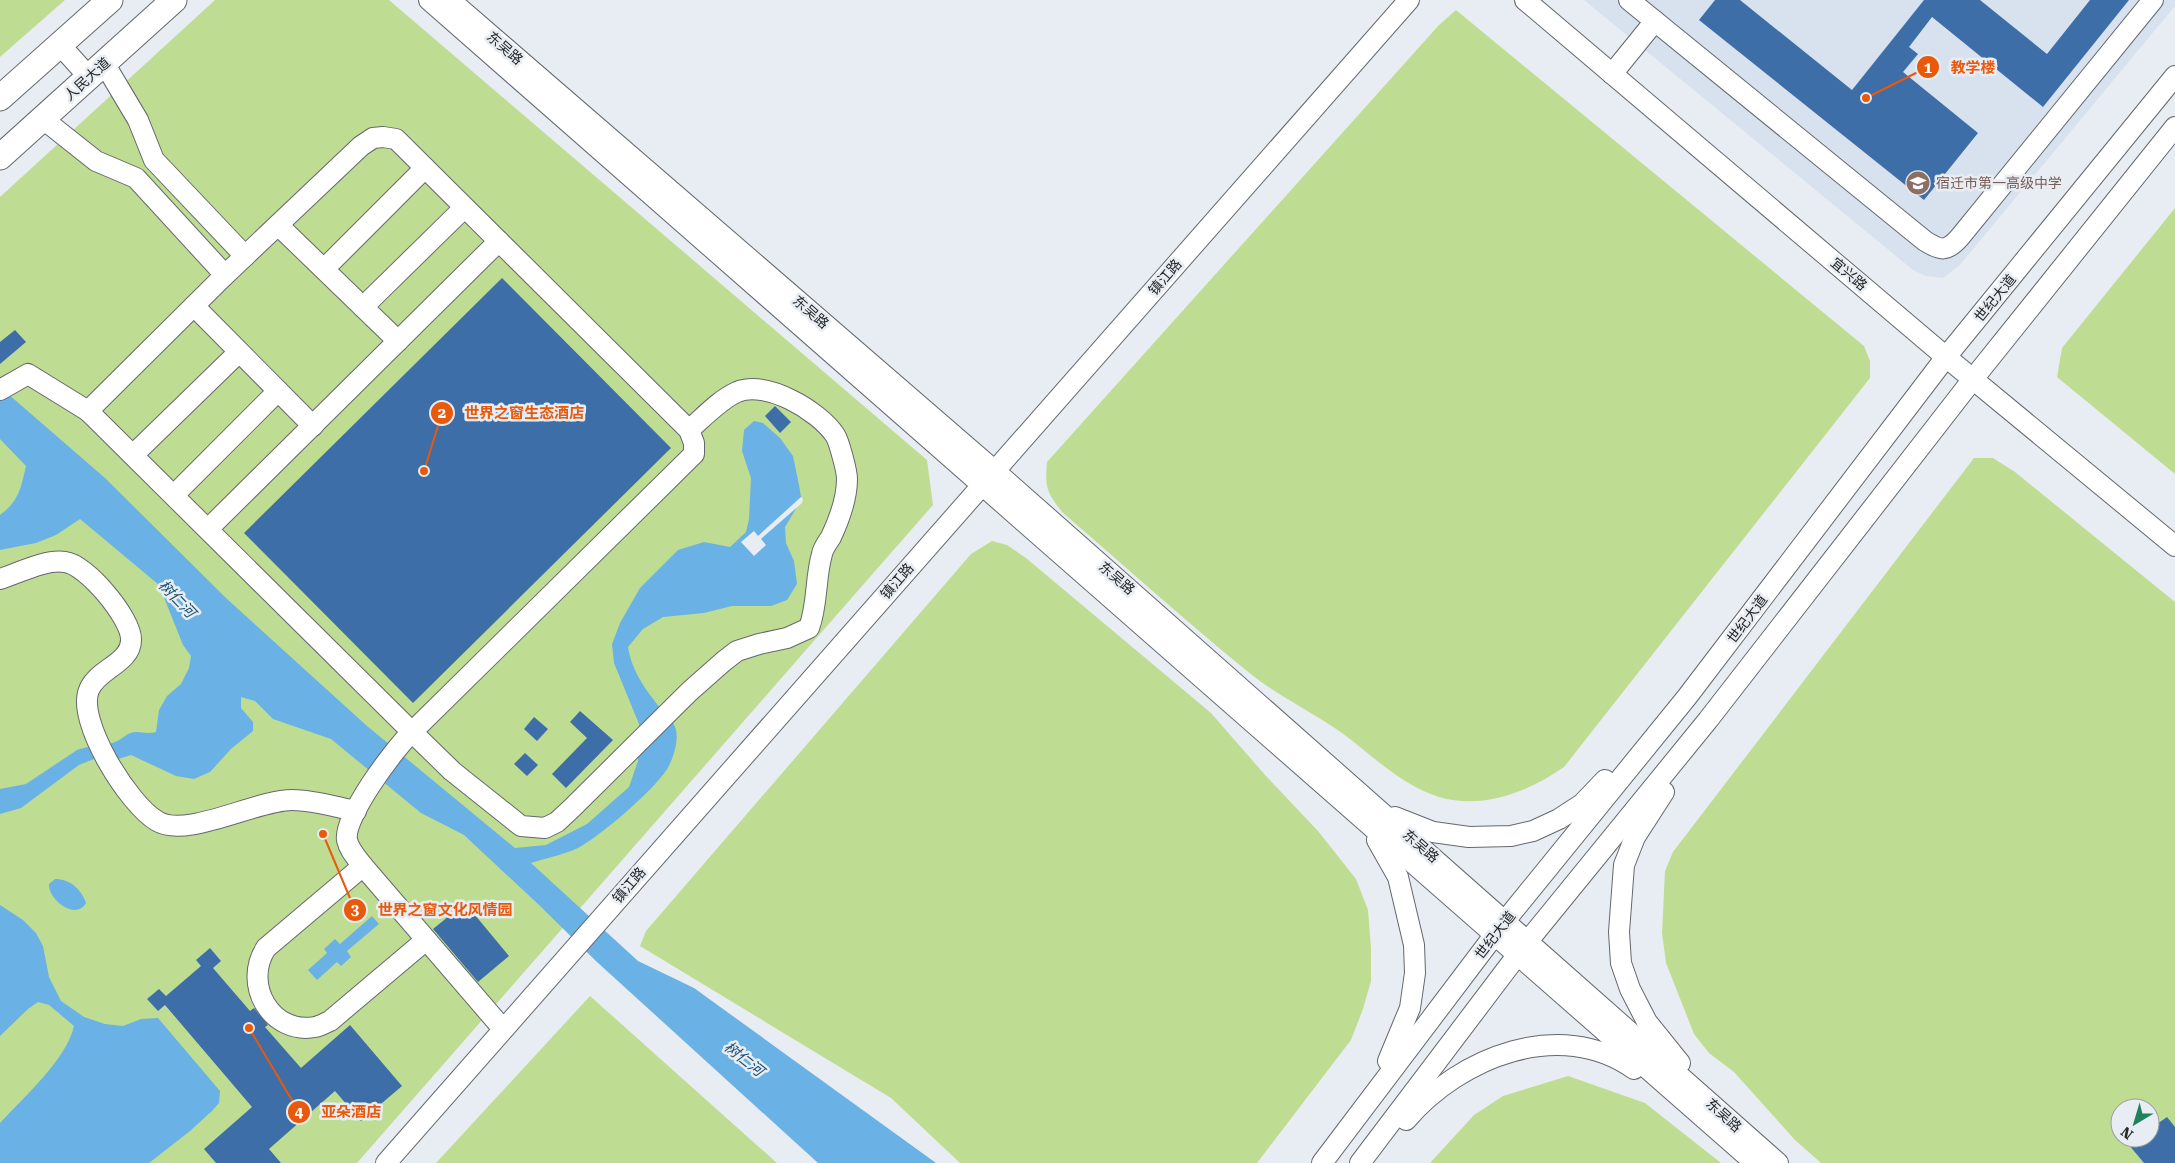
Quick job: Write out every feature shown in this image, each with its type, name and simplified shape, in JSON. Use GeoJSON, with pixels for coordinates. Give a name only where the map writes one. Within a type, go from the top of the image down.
{"type":"FeatureCollection","features":[{"type":"Feature","properties":{"kind":"main road"},"geometry":{"type":"LineString","coordinates":[[0,98],[110,0]]}},
{"type":"Feature","properties":{"kind":"main road","name":"人民大道"},"geometry":{"type":"LineString","coordinates":[[0,158],[174,0]]}},
{"type":"Feature","properties":{"kind":"street","name":"东吴路"},"geometry":{"type":"LineString","coordinates":[[429,0],[988,478]]}},
{"type":"Feature","properties":{"kind":"street","name":"东吴路"},"geometry":{"type":"LineString","coordinates":[[450,0],[988,478],[1710,1113],[1778,1163]]}},
{"type":"Feature","properties":{"kind":"street","name":"镇江路"},"geometry":{"type":"LineString","coordinates":[[386,1163],[1409,0]]}},
{"type":"Feature","properties":{"kind":"street","name":"宜兴路"},"geometry":{"type":"LineString","coordinates":[[1525,0],[1946,357],[2175,546]]}},
{"type":"Feature","properties":{"kind":"street"},"geometry":{"type":"LineString","coordinates":[[1629,0],[1925,241],[1943,249],[1952,246],[1960,237],[2153,0]]}},
{"type":"Feature","properties":{"kind":"street"},"geometry":{"type":"LineString","coordinates":[[1612,74],[1655,21]]}},
{"type":"Feature","properties":{"kind":"street"},"geometry":{"type":"LineString","coordinates":[[60,45],[97,70],[138,120],[154,160],[245,256]]}},
{"type":"Feature","properties":{"kind":"street","name":"世纪大道"},"geometry":{"type":"LineString","coordinates":[[1322,1163],[1499,928],[1687,697],[1946,357],[2175,76]]}},
{"type":"Feature","properties":{"kind":"street"},"geometry":{"type":"LineString","coordinates":[[43,118],[96,161],[136,178],[225,275]]}},
{"type":"Feature","properties":{"kind":"street"},"geometry":{"type":"LineString","coordinates":[[1360,1163],[1523,948],[1708,720],[1973,379],[2175,127]]}},
{"type":"Feature","properties":{"kind":"street"},"geometry":{"type":"LineString","coordinates":[[88,411],[225,275],[362,146],[373,138],[396,138],[464,208],[689,430],[694,442],[694,454],[407,737],[359,804],[348,828],[347,839],[352,851],[363,866],[503,1030]]}},
{"type":"Feature","properties":{"kind":"street"},"geometry":{"type":"LineString","coordinates":[[324,269],[425,168]]}},
{"type":"Feature","properties":{"kind":"street"},"geometry":{"type":"LineString","coordinates":[[363,307],[464,208]]}},
{"type":"Feature","properties":{"kind":"street"},"geometry":{"type":"LineString","coordinates":[[278,225],[398,341]]}},
{"type":"Feature","properties":{"kind":"street"},"geometry":{"type":"LineString","coordinates":[[208,529],[499,241]]}},
{"type":"Feature","properties":{"kind":"street"},"geometry":{"type":"LineString","coordinates":[[194,306],[313,426]]}},
{"type":"Feature","properties":{"kind":"street"},"geometry":{"type":"LineString","coordinates":[[133,455],[239,352]]}},
{"type":"Feature","properties":{"kind":"street"},"geometry":{"type":"LineString","coordinates":[[4,388],[28,374],[88,411],[208,529],[407,737],[521,826],[532,829],[545,828],[556,822],[637,746],[690,691],[737,651],[787,638],[808,628],[814,615],[822,552],[831,536],[845,498],[847,478],[835,436],[810,412],[780,394],[758,388],[737,392],[715,407],[689,430]]}},
{"type":"Feature","properties":{"kind":"street"},"geometry":{"type":"LineString","coordinates":[[174,495],[278,391]]}},
{"type":"Feature","properties":{"kind":"street"},"geometry":{"type":"LineString","coordinates":[[0,579],[53,562],[66,562],[77,565],[111,599],[129,628],[132,640],[120,661],[98,676],[89,690],[87,710],[98,739],[120,784],[138,806],[157,821],[168,826],[178,826],[215,819],[267,803],[294,800],[359,804]]}},
{"type":"Feature","properties":{"kind":"street"},"geometry":{"type":"LineString","coordinates":[[1374,818],[1432,832],[1469,837],[1511,836],[1533,831],[1559,819],[1582,804],[1687,697]]}},
{"type":"Feature","properties":{"kind":"street"},"geometry":{"type":"LineString","coordinates":[[1708,720],[1635,837],[1624,865],[1619,932],[1622,964],[1630,989],[1647,1022],[1710,1113]]}},
{"type":"Feature","properties":{"kind":"street"},"geometry":{"type":"LineString","coordinates":[[1366,1106],[1398,1042],[1410,1008],[1415,973],[1414,945],[1398,876],[1374,818]]}},
{"type":"Feature","properties":{"kind":"street"},"geometry":{"type":"LineString","coordinates":[[363,866],[266,948],[259,960],[257,973],[259,993],[269,1009],[286,1023],[302,1028],[316,1027],[330,1021],[426,940]]}},
{"type":"Feature","properties":{"kind":"street"},"geometry":{"type":"LineString","coordinates":[[1369,1163],[1420,1104],[1456,1076],[1485,1060],[1513,1051],[1550,1045],[1587,1049],[1617,1058],[1710,1113]]}},
{"type":"Feature","properties":{"kind":"street","name":"东吴路"},"geometry":{"type":"LineString","coordinates":[[1710,1113],[1755,1163]]}},
{"type":"Feature","properties":{"kind":"shaded area","name":"宿迁市第一高级中学"},"geometry":{"type":"Polygon","coordinates":[[[1584,0],[2175,0],[2175,6],[1959,266],[1943,278],[1926,276],[1913,270],[1584,0]]]}},
{"type":"Feature","properties":{"kind":"green space"},"geometry":{"type":"Polygon","coordinates":[[[0,0],[65,0],[0,57],[0,0]]]}},
{"type":"Feature","properties":{"kind":"green space"},"geometry":{"type":"Polygon","coordinates":[[[215,0],[389,0],[927,460],[933,505],[357,1163],[0,1163],[0,197],[215,0]]]}},
{"type":"Feature","properties":{"kind":"green space"},"geometry":{"type":"Polygon","coordinates":[[[1456,10],[1864,346],[1870,361],[1870,378],[1564,767],[1520,791],[1488,800],[1472,801],[1439,797],[1412,785],[1400,778],[1342,733],[1258,680],[1063,513],[1050,494],[1046,478],[1047,462],[1439,25],[1456,10]]]}},
{"type":"Feature","properties":{"kind":"green space"},"geometry":{"type":"Polygon","coordinates":[[[2175,208],[2175,474],[2057,377],[2062,348],[2175,208]]]}},
{"type":"Feature","properties":{"kind":"green space"},"geometry":{"type":"Polygon","coordinates":[[[1974,458],[1993,458],[2015,472],[2175,602],[2175,1163],[1821,1163],[1795,1140],[1734,1072],[1709,1053],[1694,1034],[1666,963],[1662,933],[1665,871],[1673,852],[1974,458]]]}},
{"type":"Feature","properties":{"kind":"green space"},"geometry":{"type":"Polygon","coordinates":[[[992,541],[1007,545],[1026,558],[1211,713],[1266,776],[1318,831],[1356,879],[1368,910],[1371,948],[1371,981],[1363,1009],[1351,1040],[1257,1163],[960,1163],[891,1098],[640,946],[646,931],[971,554],[992,541]]]}},
{"type":"Feature","properties":{"kind":"green space"},"geometry":{"type":"Polygon","coordinates":[[[590,996],[777,1163],[436,1163],[590,996]]]}},
{"type":"Feature","properties":{"kind":"green space"},"geometry":{"type":"Polygon","coordinates":[[[1568,1076],[1645,1103],[1721,1163],[1430,1163],[1474,1115],[1503,1096],[1568,1076]]]}},
{"type":"Feature","properties":{"kind":"water","name":"树仁河"},"geometry":{"type":"Polygon","coordinates":[[[0,387],[105,478],[226,598],[367,726],[515,848],[546,845],[587,824],[629,787],[638,761],[639,724],[614,663],[612,644],[620,623],[640,588],[678,550],[704,542],[730,547],[746,532],[749,519],[751,478],[742,451],[744,430],[754,421],[763,423],[780,438],[793,456],[801,497],[785,527],[786,543],[794,561],[797,584],[787,600],[771,606],[732,606],[704,613],[663,617],[643,629],[628,647],[640,680],[675,727],[677,737],[669,766],[659,780],[637,802],[588,842],[560,855],[531,863],[638,961],[694,988],[936,1163],[818,1163],[597,962],[464,835],[421,813],[331,739],[273,719],[255,701],[241,697],[241,708],[253,722],[253,731],[231,749],[210,772],[194,779],[176,776],[131,755],[112,761],[94,759],[79,765],[21,808],[0,814],[0,789],[26,784],[77,750],[111,744],[133,732],[156,732],[159,710],[167,696],[181,684],[189,668],[191,656],[183,645],[159,585],[80,519],[56,535],[36,543],[0,550],[0,515],[11,505],[18,494],[26,466],[0,439],[0,387]]]}},
{"type":"Feature","properties":{"kind":"water"},"geometry":{"type":"Polygon","coordinates":[[[55,879],[70,883],[78,889],[86,903],[76,910],[63,906],[50,890],[49,884],[55,879]]]}},
{"type":"Feature","properties":{"kind":"water"},"geometry":{"type":"Polygon","coordinates":[[[0,905],[23,920],[36,933],[43,946],[49,977],[61,1001],[84,1017],[105,1024],[123,1026],[141,1019],[158,1018],[220,1091],[219,1103],[212,1111],[149,1163],[0,1163],[0,1123],[54,1065],[70,1039],[74,1026],[49,1005],[38,1002],[0,1036],[0,905]]]}},
{"type":"Feature","properties":{"kind":"water"},"geometry":{"type":"Polygon","coordinates":[[[372,916],[379,924],[347,951],[351,957],[341,966],[337,962],[317,980],[308,970],[327,953],[324,949],[335,939],[340,944],[372,916]]]}},
{"type":"Feature","properties":{"kind":"pier"},"geometry":{"type":"Polygon","coordinates":[[[801,497],[803,499],[802,503],[761,539],[766,545],[754,556],[741,542],[754,531],[758,536],[801,497]]]}},
{"type":"Feature","properties":{"kind":"building"},"geometry":{"type":"Polygon","coordinates":[[[1715,0],[1740,0],[1852,90],[1924,0],[1980,0],[2047,54],[2090,0],[2129,0],[2043,107],[1932,17],[1909,47],[1918,54],[1903,72],[1978,133],[1924,200],[1699,20],[1715,0]]]}},
{"type":"Feature","properties":{"kind":"building"},"geometry":{"type":"Polygon","coordinates":[[[502,278],[671,448],[413,703],[244,533],[502,278]]]}},
{"type":"Feature","properties":{"kind":"building"},"geometry":{"type":"Polygon","coordinates":[[[15,330],[26,342],[0,364],[0,342],[15,330]]]}},
{"type":"Feature","properties":{"kind":"building"},"geometry":{"type":"Polygon","coordinates":[[[775,406],[791,422],[780,433],[765,416],[775,406]]]}},
{"type":"Feature","properties":{"kind":"building"},"geometry":{"type":"Polygon","coordinates":[[[580,711],[613,740],[566,788],[552,774],[587,738],[570,722],[580,711]]]}},
{"type":"Feature","properties":{"kind":"building"},"geometry":{"type":"Polygon","coordinates":[[[534,717],[548,729],[537,741],[524,729],[534,717]]]}},
{"type":"Feature","properties":{"kind":"building"},"geometry":{"type":"Polygon","coordinates":[[[525,753],[538,765],[527,776],[514,764],[525,753]]]}},
{"type":"Feature","properties":{"kind":"building"},"geometry":{"type":"Polygon","coordinates":[[[465,903],[509,956],[478,982],[433,929],[465,903]]]}},
{"type":"Feature","properties":{"kind":"building"},"geometry":{"type":"Polygon","coordinates":[[[210,948],[221,961],[213,968],[250,1011],[254,1008],[268,1025],[265,1027],[301,1068],[350,1025],[402,1086],[361,1121],[335,1091],[269,1149],[281,1163],[216,1163],[204,1149],[252,1107],[165,1005],[158,1011],[147,999],[159,989],[166,996],[201,966],[196,960],[210,948]]]}},
{"type":"Feature","properties":{"kind":"building"},"geometry":{"type":"Polygon","coordinates":[[[2167,1117],[2175,1127],[2175,1163],[2144,1163],[2132,1148],[2160,1148],[2160,1122],[2167,1117]]]}},
{"type":"Feature","properties":{"kind":"place","name":"教学楼"},"geometry":{"type":"Point","coordinates":[1866,98]}},
{"type":"Feature","properties":{"kind":"place","name":"宿迁市第一高级中学"},"geometry":{"type":"Point","coordinates":[1918,183]}},
{"type":"Feature","properties":{"kind":"place","name":"世界之窗生态酒店"},"geometry":{"type":"Point","coordinates":[424,471]}},
{"type":"Feature","properties":{"kind":"place","name":"世界之窗文化风情园"},"geometry":{"type":"Point","coordinates":[323,834]}},
{"type":"Feature","properties":{"kind":"place","name":"亚朵酒店"},"geometry":{"type":"Point","coordinates":[249,1028]}}]}
